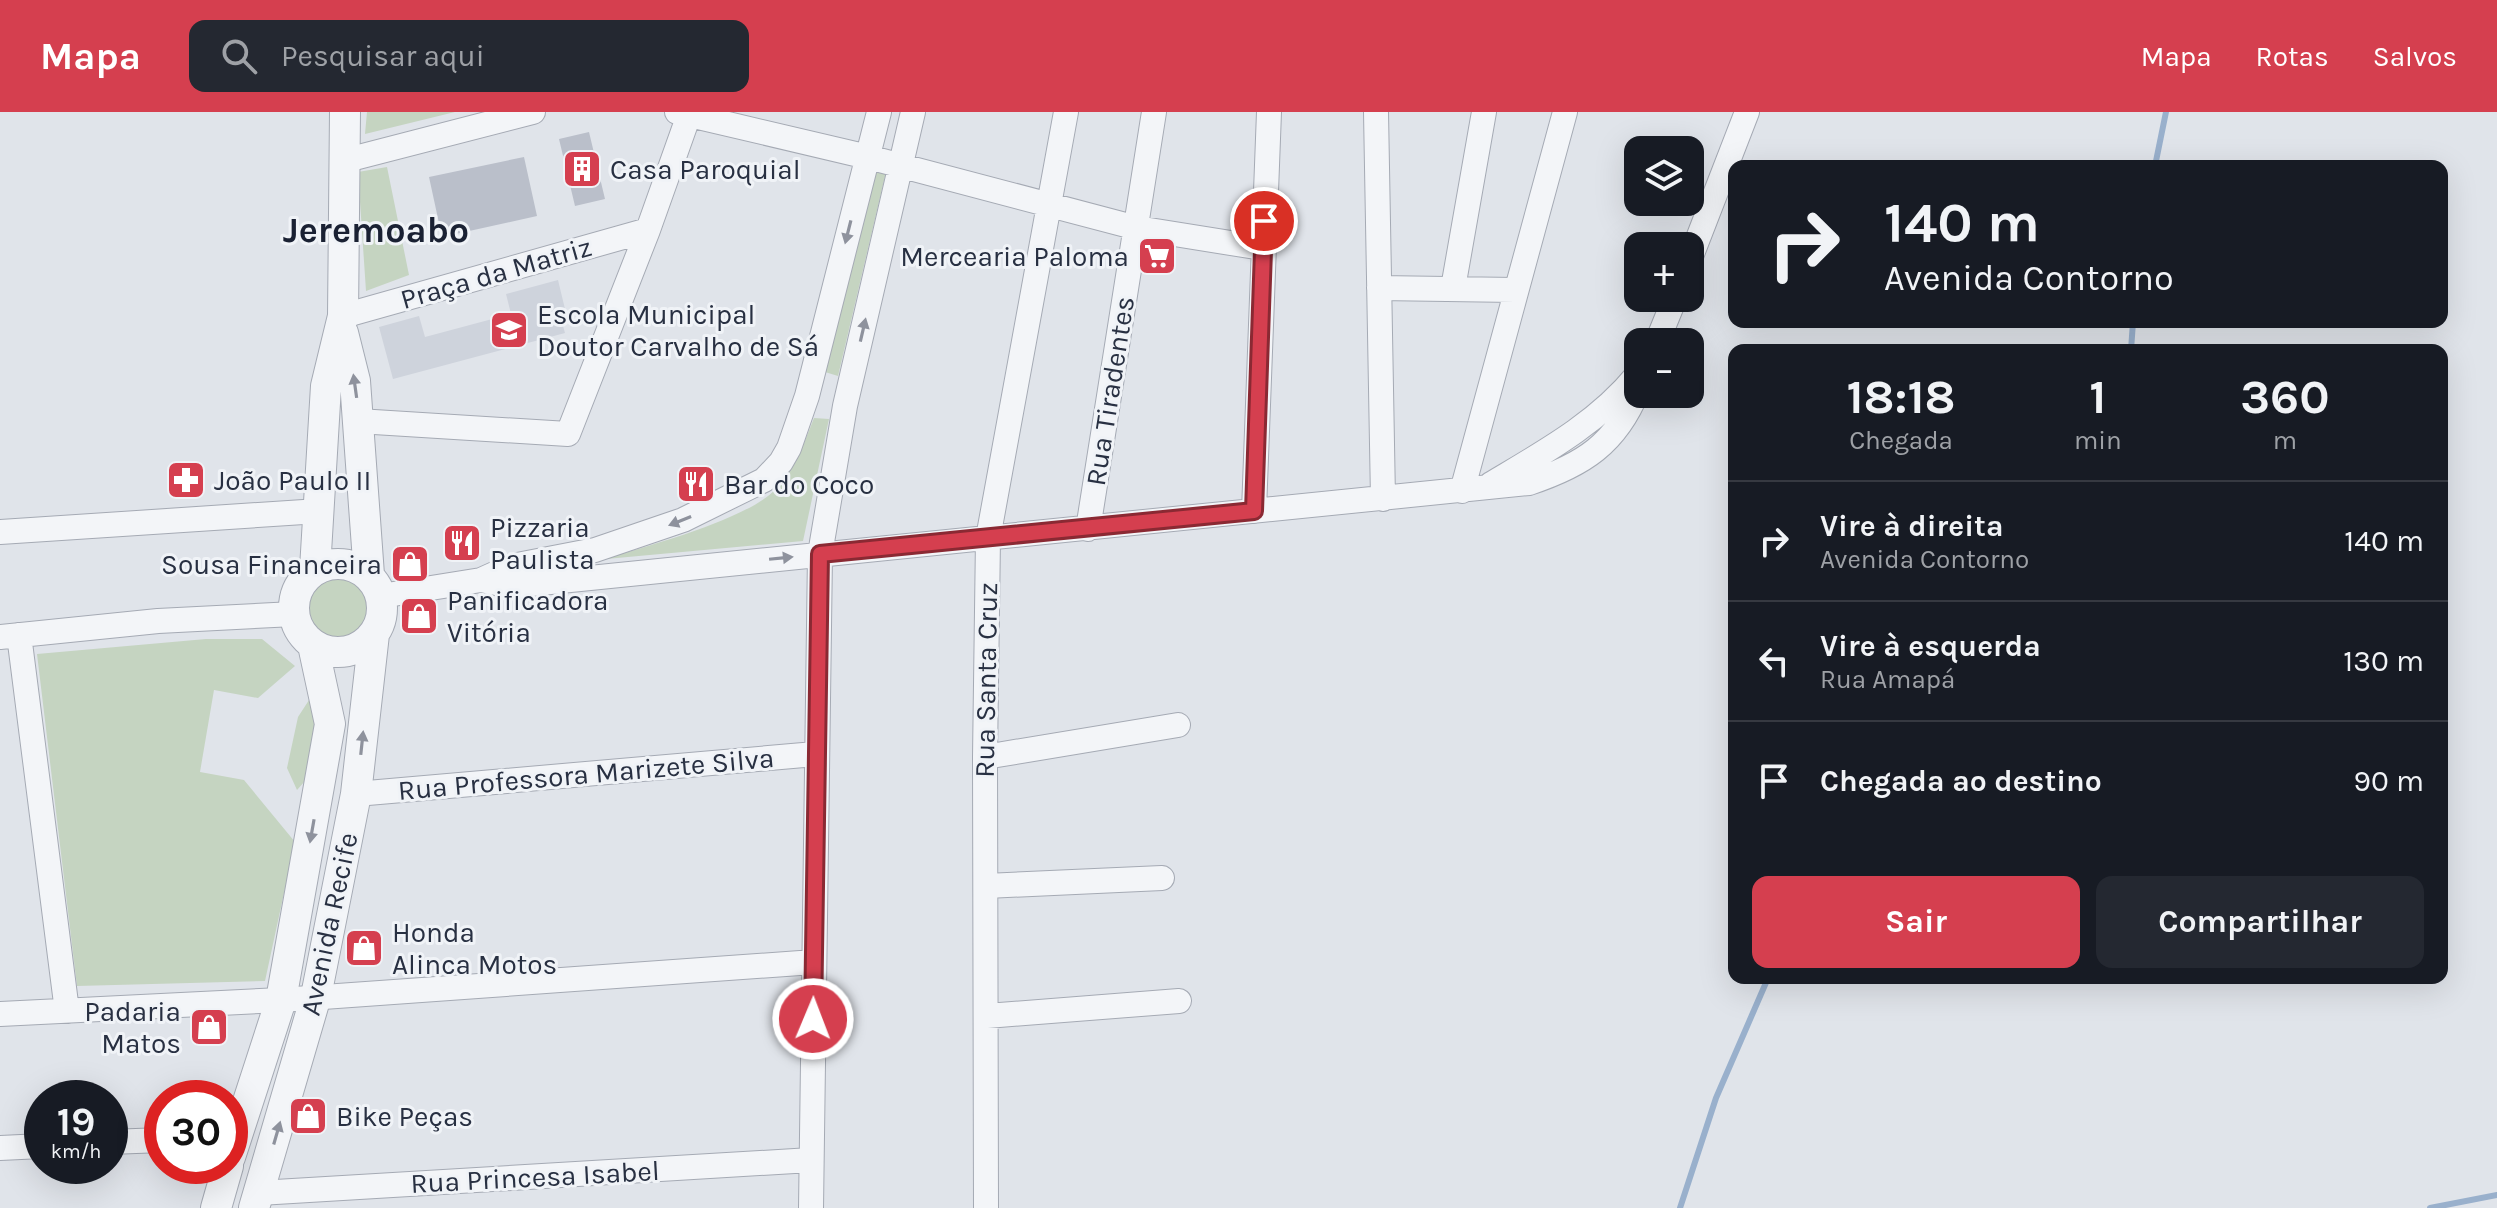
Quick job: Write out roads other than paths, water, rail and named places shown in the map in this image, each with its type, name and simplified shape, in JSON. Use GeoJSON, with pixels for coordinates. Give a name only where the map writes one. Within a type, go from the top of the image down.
{"type":"FeatureCollection","features":[{"type":"Feature","properties":{"kind":"street"},"geometry":{"type":"LineString","coordinates":[[345,112],[342,322],[355,381],[375,586],[381,620],[374,634],[363,645],[340,652],[327,651],[313,645],[299,629],[294,614],[296,593],[303,580],[315,569],[340,563],[356,567],[375,586],[481,580],[511,586],[1529,483],[1560,473],[1594,454],[1616,431],[1631,408]]}},
{"type":"Feature","properties":{"kind":"street"},"geometry":{"type":"LineString","coordinates":[[343,161],[533,112]]}},
{"type":"Feature","properties":{"kind":"street"},"geometry":{"type":"LineString","coordinates":[[481,580],[512,566],[595,550],[683,520],[764,480],[781,462],[807,396],[879,112]]}},
{"type":"Feature","properties":{"kind":"street"},"geometry":{"type":"LineString","coordinates":[[811,1208],[820,554],[845,406],[913,112]]}},
{"type":"Feature","properties":{"kind":"street","name":"Rua Santa Cruz"},"geometry":{"type":"LineString","coordinates":[[986,1208],[988,538],[1066,112]]}},
{"type":"Feature","properties":{"kind":"street","name":"Rua Tiradentes"},"geometry":{"type":"LineString","coordinates":[[1088,529],[1154,112]]}},
{"type":"Feature","properties":{"kind":"street"},"geometry":{"type":"LineString","coordinates":[[1254,511],[1269,112]]}},
{"type":"Feature","properties":{"kind":"street"},"geometry":{"type":"LineString","coordinates":[[1376,112],[1383,499]]}},
{"type":"Feature","properties":{"kind":"street"},"geometry":{"type":"LineString","coordinates":[[1453,288],[1484,112]]}},
{"type":"Feature","properties":{"kind":"street"},"geometry":{"type":"LineString","coordinates":[[1474,489],[1515,290],[1565,112]]}},
{"type":"Feature","properties":{"kind":"street"},"geometry":{"type":"LineString","coordinates":[[1728,160],[1747,112]]}},
{"type":"Feature","properties":{"kind":"street"},"geometry":{"type":"LineString","coordinates":[[685,113],[868,157],[1137,228],[1262,248]]}},
{"type":"Feature","properties":{"kind":"street","name":"Praça da Matriz"},"geometry":{"type":"LineString","coordinates":[[358,421],[568,434],[648,230],[685,113]]}},
{"type":"Feature","properties":{"kind":"street"},"geometry":{"type":"LineString","coordinates":[[1700,232],[1728,161]]}},
{"type":"Feature","properties":{"kind":"street","name":"Praça da Matriz"},"geometry":{"type":"LineString","coordinates":[[342,322],[648,230]]}},
{"type":"Feature","properties":{"kind":"street"},"geometry":{"type":"LineString","coordinates":[[1379,288],[1515,290]]}},
{"type":"Feature","properties":{"kind":"street"},"geometry":{"type":"LineString","coordinates":[[315,569],[326,386],[342,322]]}},
{"type":"Feature","properties":{"kind":"street"},"geometry":{"type":"LineString","coordinates":[[1474,489],[1574,433],[1624,391]]}},
{"type":"Feature","properties":{"kind":"street"},"geometry":{"type":"LineString","coordinates":[[807,396],[845,406]]}},
{"type":"Feature","properties":{"kind":"street"},"geometry":{"type":"LineString","coordinates":[[0,532],[319,511]]}},
{"type":"Feature","properties":{"kind":"street"},"geometry":{"type":"LineString","coordinates":[[67,1011],[9,636],[158,621],[294,614]]}},
{"type":"Feature","properties":{"kind":"street","name":"Avenida Recife"},"geometry":{"type":"LineString","coordinates":[[257,1200],[316,996],[356,794],[374,634]]}},
{"type":"Feature","properties":{"kind":"street","name":"Avenida Recife"},"geometry":{"type":"LineString","coordinates":[[248,1097],[281,1000],[330,724],[313,645]]}},
{"type":"Feature","properties":{"kind":"street"},"geometry":{"type":"LineString","coordinates":[[985,757],[1178,725]]}},
{"type":"Feature","properties":{"kind":"street","name":"Rua Professora Marizete Silva"},"geometry":{"type":"LineString","coordinates":[[356,794],[815,754]]}},
{"type":"Feature","properties":{"kind":"street"},"geometry":{"type":"LineString","coordinates":[[986,886],[1162,878]]}},
{"type":"Feature","properties":{"kind":"street"},"geometry":{"type":"LineString","coordinates":[[0,1014],[281,1000],[814,962]]}},
{"type":"Feature","properties":{"kind":"street"},"geometry":{"type":"LineString","coordinates":[[987,1016],[1179,1001]]}},
{"type":"Feature","properties":{"kind":"street"},"geometry":{"type":"LineString","coordinates":[[0,1148],[24,1147]]}},
{"type":"Feature","properties":{"kind":"street","name":"Rua Princesa Isabel"},"geometry":{"type":"LineString","coordinates":[[257,1200],[811,1160]]}},
{"type":"Feature","properties":{"kind":"street"},"geometry":{"type":"LineString","coordinates":[[216,1208],[223,1184]]}},
{"type":"Feature","properties":{"kind":"waterway"},"geometry":{"type":"LineString","coordinates":[[2156,160],[2166,112]]}},
{"type":"Feature","properties":{"kind":"waterway"},"geometry":{"type":"LineString","coordinates":[[2131,344],[2133,328]]}},
{"type":"Feature","properties":{"kind":"waterway"},"geometry":{"type":"LineString","coordinates":[[1680,1208],[1716,1098],[1765,984]]}},
{"type":"Feature","properties":{"kind":"waterway"},"geometry":{"type":"LineString","coordinates":[[2430,1208],[2497,1195]]}},
{"type":"Feature","properties":{"kind":"place","name":"Casa Paroquial"},"geometry":{"type":"Point","coordinates":[582,169]}},
{"type":"Feature","properties":{"kind":"place","name":"Mercearia Paloma"},"geometry":{"type":"Point","coordinates":[1157,256]}},
{"type":"Feature","properties":{"kind":"place","name":"Escola Municipal Doutor Carvalho de Sá"},"geometry":{"type":"Point","coordinates":[509,330]}},
{"type":"Feature","properties":{"kind":"place","name":"João Paulo II"},"geometry":{"type":"Point","coordinates":[186,480]}},
{"type":"Feature","properties":{"kind":"place","name":"Bar do Coco"},"geometry":{"type":"Point","coordinates":[696,484]}},
{"type":"Feature","properties":{"kind":"place","name":"Pizzaria Paulista"},"geometry":{"type":"Point","coordinates":[462,543]}},
{"type":"Feature","properties":{"kind":"place","name":"Sousa Financeira"},"geometry":{"type":"Point","coordinates":[410,564]}},
{"type":"Feature","properties":{"kind":"place","name":"Panificadora Vitória"},"geometry":{"type":"Point","coordinates":[419,616]}},
{"type":"Feature","properties":{"kind":"place","name":"Honda Alinca Motos"},"geometry":{"type":"Point","coordinates":[364,948]}},
{"type":"Feature","properties":{"kind":"place","name":"Padaria Matos"},"geometry":{"type":"Point","coordinates":[209,1027]}},
{"type":"Feature","properties":{"kind":"place","name":"Bike Peças"},"geometry":{"type":"Point","coordinates":[308,1116]}},
{"type":"Feature","properties":{"kind":"district","name":"Jeremoabo"},"geometry":{"type":"Point","coordinates":[376,230]}}]}
